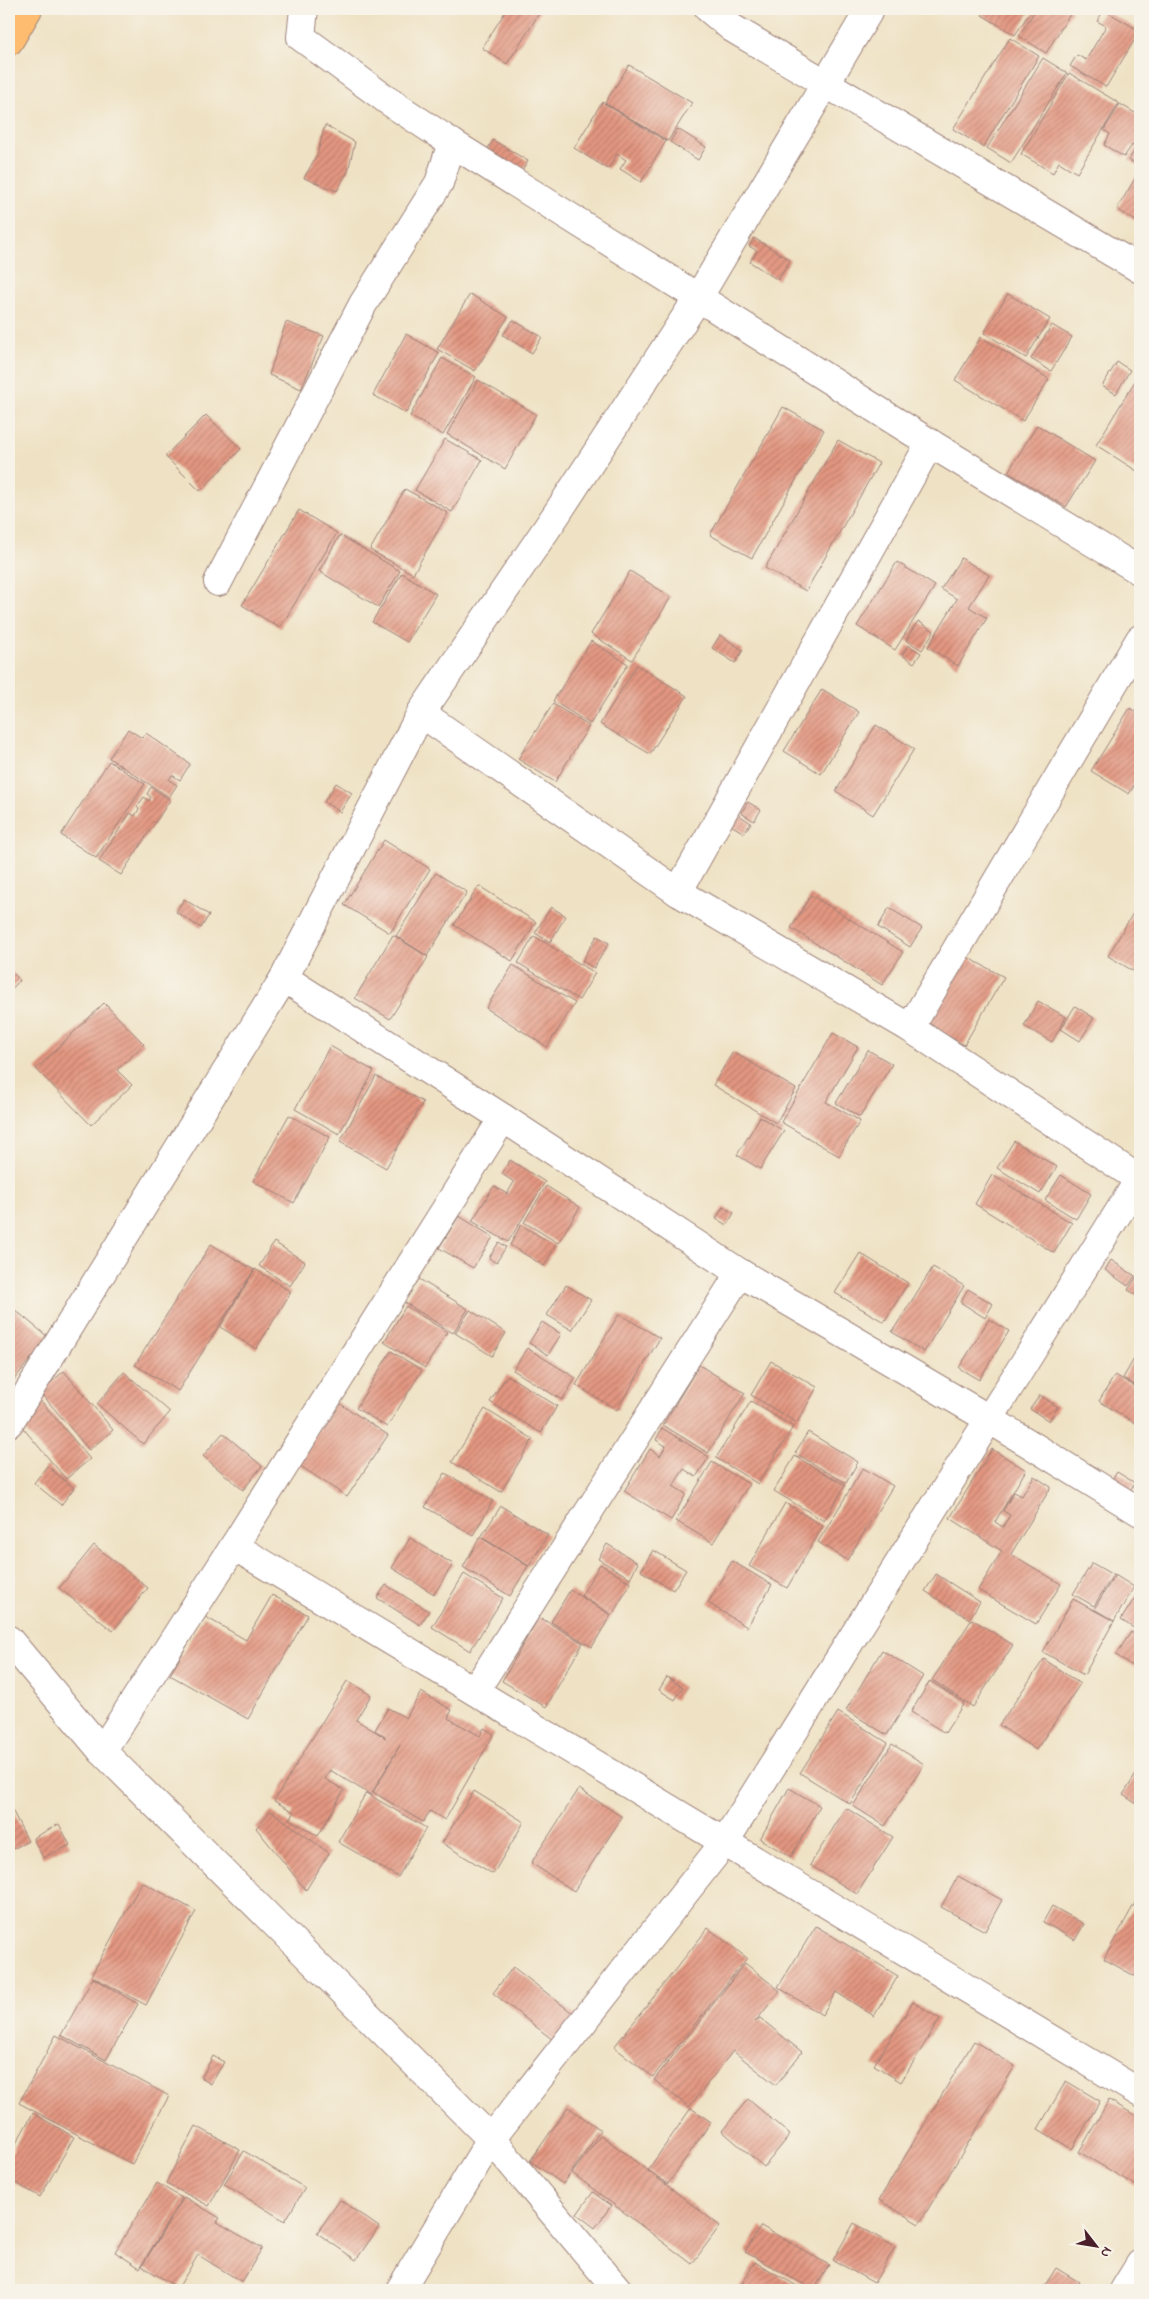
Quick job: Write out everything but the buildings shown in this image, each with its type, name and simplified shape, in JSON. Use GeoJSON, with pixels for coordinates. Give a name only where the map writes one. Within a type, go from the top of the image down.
{"type":"FeatureCollection","features":[{"type":"Feature","properties":{"kind":"highway"},"geometry":{"type":"LineString","coordinates":[[9,41],[28,9]]}},
{"type":"Feature","properties":{"kind":"street"},"geometry":{"type":"LineString","coordinates":[[304,9],[301,37],[387,100],[698,298],[1140,571]]}},
{"type":"Feature","properties":{"kind":"street"},"geometry":{"type":"LineString","coordinates":[[709,9],[732,28],[1140,270]]}},
{"type":"Feature","properties":{"kind":"street"},"geometry":{"type":"LineString","coordinates":[[9,1422],[284,978],[421,713],[556,515],[698,298],[870,9]]}},
{"type":"Feature","properties":{"kind":"street"},"geometry":{"type":"LineString","coordinates":[[218,582],[363,304],[439,183],[452,143]]}},
{"type":"Feature","properties":{"kind":"street"},"geometry":{"type":"LineString","coordinates":[[678,892],[930,443]]}},
{"type":"Feature","properties":{"kind":"street"},"geometry":{"type":"LineString","coordinates":[[910,1028],[1140,639]]}},
{"type":"Feature","properties":{"kind":"street"},"geometry":{"type":"LineString","coordinates":[[400,2290],[491,2139],[724,1844],[1140,1179],[910,1028],[678,892],[421,713]]}},
{"type":"Feature","properties":{"kind":"street"},"geometry":{"type":"LineString","coordinates":[[284,978],[740,1273],[989,1419],[1140,1512]]}},
{"type":"Feature","properties":{"kind":"street"},"geometry":{"type":"LineString","coordinates":[[102,1751],[234,1546],[503,1118]]}},
{"type":"Feature","properties":{"kind":"street"},"geometry":{"type":"LineString","coordinates":[[475,1691],[740,1273]]}},
{"type":"Feature","properties":{"kind":"street"},"geometry":{"type":"LineString","coordinates":[[234,1546],[724,1844],[1140,2093]]}},
{"type":"Feature","properties":{"kind":"street"},"geometry":{"type":"LineString","coordinates":[[9,1640],[102,1751],[491,2139],[618,2290]]}},
{"type":"Feature","properties":{"kind":"street"},"geometry":{"type":"LineString","coordinates":[[1124,2290],[1140,2264]]}}]}
